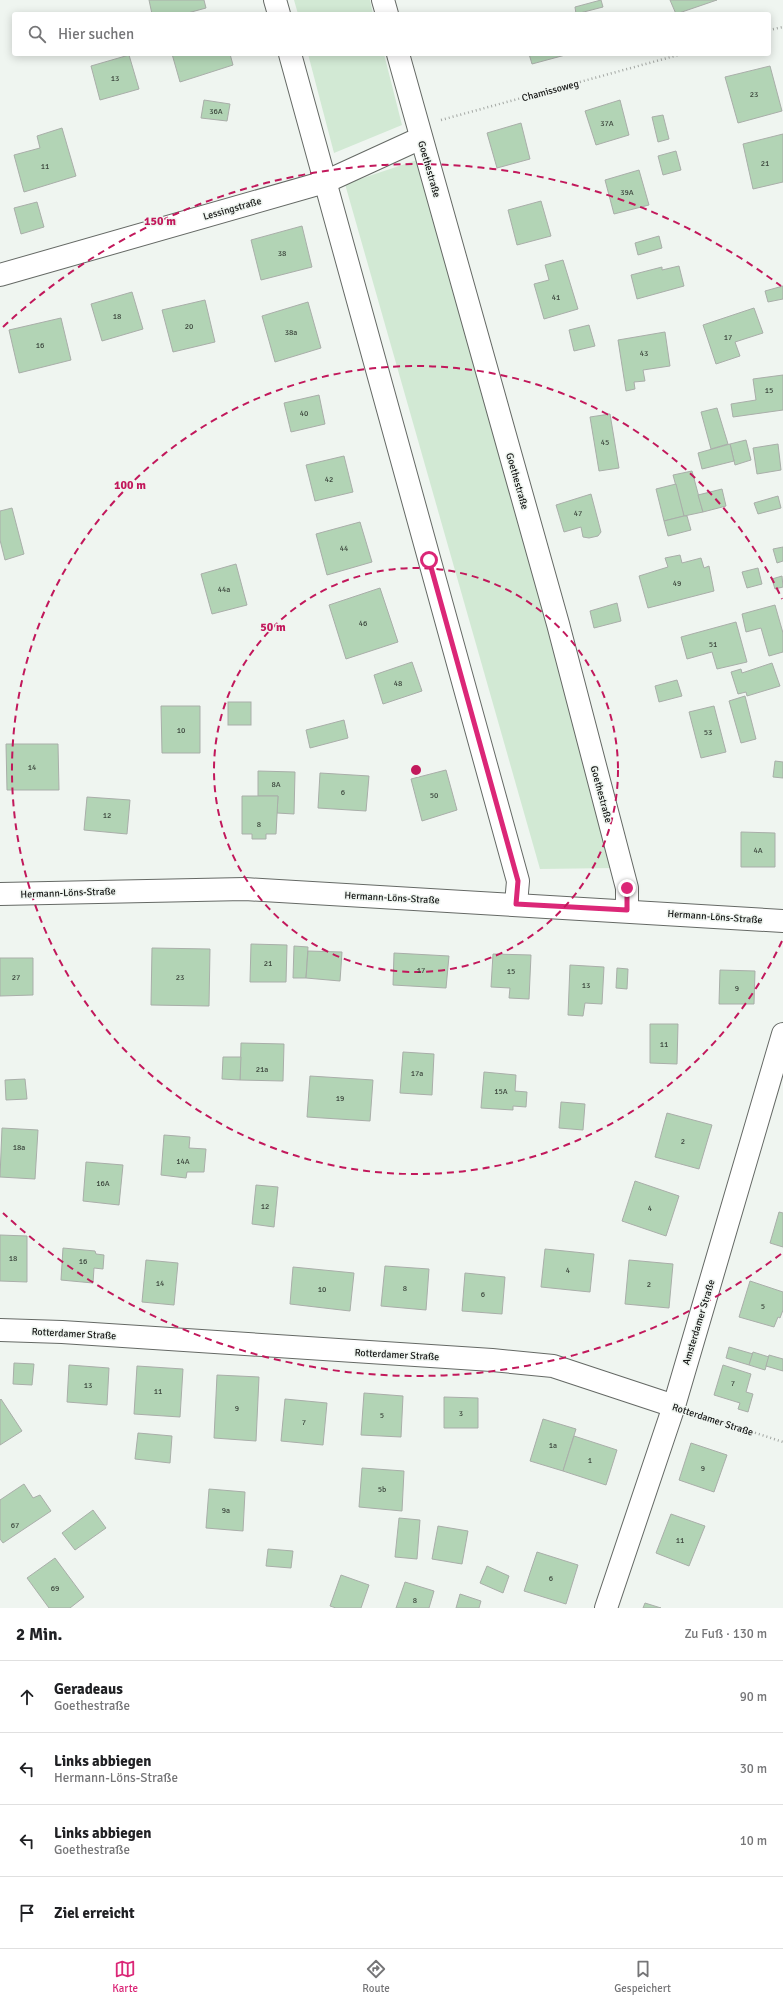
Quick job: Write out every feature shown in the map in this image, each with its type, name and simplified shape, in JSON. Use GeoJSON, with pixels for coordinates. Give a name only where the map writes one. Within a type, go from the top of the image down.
{"type":"FeatureCollection","features":[{"type":"Feature","properties":{"kind":"street"},"geometry":{"type":"LineString","coordinates":[[275,0],[278,12]]}},
{"type":"Feature","properties":{"kind":"street"},"geometry":{"type":"LineString","coordinates":[[383,0],[386,12]]}},
{"type":"Feature","properties":{"kind":"street"},"geometry":{"type":"LineString","coordinates":[[291,56],[518,881],[516,904]]}},
{"type":"Feature","properties":{"kind":"street","name":"Goethestraße"},"geometry":{"type":"LineString","coordinates":[[399,56],[558,624],[627,888],[627,910]]}},
{"type":"Feature","properties":{"kind":"street"},"geometry":{"type":"LineString","coordinates":[[325,182],[420,132]]}},
{"type":"Feature","properties":{"kind":"street","name":"Lessingstraße"},"geometry":{"type":"LineString","coordinates":[[0,275],[325,182]]}},
{"type":"Feature","properties":{"kind":"street","name":"Hermann-Löns-Straße"},"geometry":{"type":"LineString","coordinates":[[0,894],[245,889],[627,910],[783,921]]}},
{"type":"Feature","properties":{"kind":"street","name":"Amsterdamer Straße"},"geometry":{"type":"LineString","coordinates":[[606,1608],[674,1406],[783,1034]]}},
{"type":"Feature","properties":{"kind":"street","name":"Rotterdamer Straße"},"geometry":{"type":"LineString","coordinates":[[0,1330],[62,1332],[492,1360],[553,1366],[674,1406]]}},
{"type":"Feature","properties":{"kind":"path"},"geometry":{"type":"LineString","coordinates":[[771,29],[783,26]]}},
{"type":"Feature","properties":{"kind":"path","name":"Chamissoweg"},"geometry":{"type":"LineString","coordinates":[[420,132],[675,56]]}},
{"type":"Feature","properties":{"kind":"path","name":"Rotterdamer Straße"},"geometry":{"type":"LineString","coordinates":[[674,1406],[783,1442]]}},
{"type":"Feature","properties":{"kind":"green space"},"geometry":{"type":"Polygon","coordinates":[[[294,0],[370,0],[373,12],[297,12],[294,0]]]}},
{"type":"Feature","properties":{"kind":"green space"},"geometry":{"type":"Polygon","coordinates":[[[309,56],[385,56],[402,125],[334,153],[309,56]]]}},
{"type":"Feature","properties":{"kind":"green space"},"geometry":{"type":"Polygon","coordinates":[[[417,160],[614,868],[540,869],[345,184],[417,160]]]}},
{"type":"Feature","properties":{"kind":"building"},"geometry":{"type":"Polygon","coordinates":[[[149,0],[204,0],[206,8],[191,12],[152,12],[149,0]]]}},
{"type":"Feature","properties":{"kind":"building"},"geometry":{"type":"Polygon","coordinates":[[[601,0],[603,7],[584,12],[576,12],[575,7],[601,0]]]}},
{"type":"Feature","properties":{"kind":"building"},"geometry":{"type":"Polygon","coordinates":[[[670,0],[717,0],[682,12],[675,12],[670,0]]]}},
{"type":"Feature","properties":{"kind":"building"},"geometry":{"type":"Polygon","coordinates":[[[129,56],[139,89],[100,100],[91,66],[129,56]]]}},
{"type":"Feature","properties":{"kind":"building"},"geometry":{"type":"Polygon","coordinates":[[[173,56],[231,56],[233,65],[180,82],[173,56]]]}},
{"type":"Feature","properties":{"kind":"building"},"geometry":{"type":"Polygon","coordinates":[[[530,56],[562,56],[532,64],[530,56]]]}},
{"type":"Feature","properties":{"kind":"building"},"geometry":{"type":"Polygon","coordinates":[[[770,66],[782,111],[738,123],[725,77],[770,66]]]}},
{"type":"Feature","properties":{"kind":"building"},"geometry":{"type":"Polygon","coordinates":[[[204,100],[230,104],[227,121],[201,118],[204,100]]]}},
{"type":"Feature","properties":{"kind":"building"},"geometry":{"type":"Polygon","coordinates":[[[620,100],[629,135],[596,145],[585,111],[620,100]]]}},
{"type":"Feature","properties":{"kind":"building"},"geometry":{"type":"Polygon","coordinates":[[[663,115],[669,139],[658,142],[652,117],[663,115]]]}},
{"type":"Feature","properties":{"kind":"building"},"geometry":{"type":"Polygon","coordinates":[[[521,123],[530,159],[497,168],[487,133],[521,123]]]}},
{"type":"Feature","properties":{"kind":"building"},"geometry":{"type":"Polygon","coordinates":[[[62,128],[76,176],[24,192],[14,155],[40,148],[37,136],[62,128]]]}},
{"type":"Feature","properties":{"kind":"building"},"geometry":{"type":"Polygon","coordinates":[[[783,134],[783,182],[753,189],[743,144],[783,134]]]}},
{"type":"Feature","properties":{"kind":"building"},"geometry":{"type":"Polygon","coordinates":[[[676,151],[681,170],[663,175],[658,156],[676,151]]]}},
{"type":"Feature","properties":{"kind":"building"},"geometry":{"type":"Polygon","coordinates":[[[639,170],[649,205],[614,214],[605,180],[639,170]]]}},
{"type":"Feature","properties":{"kind":"building"},"geometry":{"type":"Polygon","coordinates":[[[541,201],[551,236],[517,245],[508,210],[541,201]]]}},
{"type":"Feature","properties":{"kind":"building"},"geometry":{"type":"Polygon","coordinates":[[[37,202],[44,227],[21,234],[14,208],[37,202]]]}},
{"type":"Feature","properties":{"kind":"building"},"geometry":{"type":"Polygon","coordinates":[[[302,226],[312,267],[261,280],[251,240],[302,226]]]}},
{"type":"Feature","properties":{"kind":"building"},"geometry":{"type":"Polygon","coordinates":[[[659,236],[662,248],[638,255],[635,243],[659,236]]]}},
{"type":"Feature","properties":{"kind":"building"},"geometry":{"type":"Polygon","coordinates":[[[563,260],[578,309],[544,319],[534,284],[549,280],[545,265],[563,260]]]}},
{"type":"Feature","properties":{"kind":"building"},"geometry":{"type":"Polygon","coordinates":[[[679,266],[684,286],[637,299],[631,275],[662,267],[662,270],[679,266]]]}},
{"type":"Feature","properties":{"kind":"building"},"geometry":{"type":"Polygon","coordinates":[[[783,286],[783,299],[768,302],[765,291],[783,286]]]}},
{"type":"Feature","properties":{"kind":"building"},"geometry":{"type":"Polygon","coordinates":[[[132,292],[143,329],[102,341],[91,304],[132,292]]]}},
{"type":"Feature","properties":{"kind":"building"},"geometry":{"type":"Polygon","coordinates":[[[205,300],[215,342],[173,352],[162,310],[205,300]]]}},
{"type":"Feature","properties":{"kind":"building"},"geometry":{"type":"Polygon","coordinates":[[[308,302],[321,348],[275,362],[262,316],[308,302]]]}},
{"type":"Feature","properties":{"kind":"building"},"geometry":{"type":"Polygon","coordinates":[[[754,308],[763,333],[735,342],[740,356],[716,364],[703,325],[754,308]]]}},
{"type":"Feature","properties":{"kind":"building"},"geometry":{"type":"Polygon","coordinates":[[[61,318],[71,360],[19,373],[9,330],[61,318]]]}},
{"type":"Feature","properties":{"kind":"building"},"geometry":{"type":"Polygon","coordinates":[[[589,325],[595,346],[574,351],[569,330],[589,325]]]}},
{"type":"Feature","properties":{"kind":"building"},"geometry":{"type":"Polygon","coordinates":[[[665,332],[670,366],[643,370],[645,381],[634,382],[635,389],[626,391],[618,340],[665,332]]]}},
{"type":"Feature","properties":{"kind":"building"},"geometry":{"type":"Polygon","coordinates":[[[783,375],[783,410],[733,417],[731,404],[756,400],[753,379],[783,375]]]}},
{"type":"Feature","properties":{"kind":"building"},"geometry":{"type":"Polygon","coordinates":[[[319,395],[325,424],[291,432],[284,403],[319,395]]]}},
{"type":"Feature","properties":{"kind":"building"},"geometry":{"type":"Polygon","coordinates":[[[717,408],[728,444],[711,449],[701,412],[717,408]]]}},
{"type":"Feature","properties":{"kind":"building"},"geometry":{"type":"Polygon","coordinates":[[[610,414],[619,468],[599,471],[590,417],[610,414]]]}},
{"type":"Feature","properties":{"kind":"building"},"geometry":{"type":"Polygon","coordinates":[[[746,440],[751,460],[735,465],[730,444],[746,440]]]}},
{"type":"Feature","properties":{"kind":"building"},"geometry":{"type":"Polygon","coordinates":[[[730,444],[734,461],[702,469],[698,453],[730,444]]]}},
{"type":"Feature","properties":{"kind":"building"},"geometry":{"type":"Polygon","coordinates":[[[778,444],[781,470],[757,474],[753,448],[778,444]]]}},
{"type":"Feature","properties":{"kind":"building"},"geometry":{"type":"Polygon","coordinates":[[[344,456],[353,492],[315,501],[306,465],[344,456]]]}},
{"type":"Feature","properties":{"kind":"building"},"geometry":{"type":"Polygon","coordinates":[[[692,471],[703,512],[684,516],[673,475],[692,471]]]}},
{"type":"Feature","properties":{"kind":"building"},"geometry":{"type":"Polygon","coordinates":[[[676,484],[684,516],[664,521],[656,489],[676,484]]]}},
{"type":"Feature","properties":{"kind":"building"},"geometry":{"type":"Polygon","coordinates":[[[722,489],[726,506],[703,512],[698,495],[722,489]]]}},
{"type":"Feature","properties":{"kind":"building"},"geometry":{"type":"Polygon","coordinates":[[[591,494],[601,532],[598,536],[589,538],[583,537],[581,527],[564,532],[556,505],[591,494]]]}},
{"type":"Feature","properties":{"kind":"building"},"geometry":{"type":"Polygon","coordinates":[[[778,496],[781,508],[758,514],[754,503],[778,496]]]}},
{"type":"Feature","properties":{"kind":"building"},"geometry":{"type":"Polygon","coordinates":[[[12,508],[24,554],[5,560],[0,540],[0,511],[12,508]]]}},
{"type":"Feature","properties":{"kind":"building"},"geometry":{"type":"Polygon","coordinates":[[[687,516],[691,530],[668,536],[664,521],[687,516]]]}},
{"type":"Feature","properties":{"kind":"building"},"geometry":{"type":"Polygon","coordinates":[[[360,522],[372,562],[327,575],[316,534],[360,522]]]}},
{"type":"Feature","properties":{"kind":"building"},"geometry":{"type":"Polygon","coordinates":[[[783,547],[783,561],[777,563],[773,549],[783,547]]]}},
{"type":"Feature","properties":{"kind":"building"},"geometry":{"type":"Polygon","coordinates":[[[680,555],[682,563],[701,558],[704,568],[709,566],[714,591],[648,608],[639,576],[668,567],[665,558],[680,555]]]}},
{"type":"Feature","properties":{"kind":"building"},"geometry":{"type":"Polygon","coordinates":[[[236,564],[247,605],[212,614],[201,574],[236,564]]]}},
{"type":"Feature","properties":{"kind":"building"},"geometry":{"type":"Polygon","coordinates":[[[758,568],[762,584],[747,588],[742,572],[758,568]]]}},
{"type":"Feature","properties":{"kind":"building"},"geometry":{"type":"Polygon","coordinates":[[[782,576],[783,587],[775,589],[772,579],[782,576]]]}},
{"type":"Feature","properties":{"kind":"building"},"geometry":{"type":"Polygon","coordinates":[[[380,588],[398,642],[346,659],[329,605],[380,588]]]}},
{"type":"Feature","properties":{"kind":"building"},"geometry":{"type":"Polygon","coordinates":[[[617,603],[621,621],[594,628],[590,611],[617,603]]]}},
{"type":"Feature","properties":{"kind":"building"},"geometry":{"type":"Polygon","coordinates":[[[775,605],[783,633],[783,652],[769,656],[761,628],[746,632],[742,614],[775,605]]]}},
{"type":"Feature","properties":{"kind":"building"},"geometry":{"type":"Polygon","coordinates":[[[736,622],[747,662],[717,669],[712,652],[687,659],[681,637],[736,622]]]}},
{"type":"Feature","properties":{"kind":"building"},"geometry":{"type":"Polygon","coordinates":[[[412,662],[422,691],[383,704],[374,675],[412,662]]]}},
{"type":"Feature","properties":{"kind":"building"},"geometry":{"type":"Polygon","coordinates":[[[772,663],[780,686],[747,696],[746,692],[738,694],[731,672],[741,669],[742,673],[772,663]]]}},
{"type":"Feature","properties":{"kind":"building"},"geometry":{"type":"Polygon","coordinates":[[[677,680],[682,696],[659,702],[655,686],[677,680]]]}},
{"type":"Feature","properties":{"kind":"building"},"geometry":{"type":"Polygon","coordinates":[[[745,696],[756,739],[741,743],[729,701],[745,696]]]}},
{"type":"Feature","properties":{"kind":"building"},"geometry":{"type":"Polygon","coordinates":[[[228,702],[251,702],[251,725],[228,725],[228,702]]]}},
{"type":"Feature","properties":{"kind":"building"},"geometry":{"type":"Polygon","coordinates":[[[161,706],[200,706],[200,753],[162,753],[161,706]]]}},
{"type":"Feature","properties":{"kind":"building"},"geometry":{"type":"Polygon","coordinates":[[[714,706],[726,752],[701,758],[689,712],[714,706]]]}},
{"type":"Feature","properties":{"kind":"building"},"geometry":{"type":"Polygon","coordinates":[[[344,720],[348,738],[310,748],[306,730],[344,720]]]}},
{"type":"Feature","properties":{"kind":"building"},"geometry":{"type":"Polygon","coordinates":[[[6,744],[58,744],[59,790],[7,790],[6,744]]]}},
{"type":"Feature","properties":{"kind":"building"},"geometry":{"type":"Polygon","coordinates":[[[775,761],[783,762],[783,778],[773,777],[775,761]]]}},
{"type":"Feature","properties":{"kind":"building"},"geometry":{"type":"Polygon","coordinates":[[[446,770],[457,810],[422,821],[411,779],[446,770]]]}},
{"type":"Feature","properties":{"kind":"building"},"geometry":{"type":"Polygon","coordinates":[[[258,771],[295,772],[294,814],[277,813],[278,796],[258,796],[258,771]]]}},
{"type":"Feature","properties":{"kind":"building"},"geometry":{"type":"Polygon","coordinates":[[[320,773],[369,776],[366,811],[318,808],[320,773]]]}},
{"type":"Feature","properties":{"kind":"building"},"geometry":{"type":"Polygon","coordinates":[[[242,796],[278,796],[276,834],[266,834],[266,839],[252,839],[252,834],[242,834],[242,796]]]}},
{"type":"Feature","properties":{"kind":"building"},"geometry":{"type":"Polygon","coordinates":[[[87,797],[130,800],[127,834],[84,830],[87,797]]]}},
{"type":"Feature","properties":{"kind":"building"},"geometry":{"type":"Polygon","coordinates":[[[741,832],[775,833],[775,867],[741,867],[741,832]]]}},
{"type":"Feature","properties":{"kind":"building"},"geometry":{"type":"Polygon","coordinates":[[[251,944],[287,945],[286,982],[250,982],[251,944]]]}},
{"type":"Feature","properties":{"kind":"building"},"geometry":{"type":"Polygon","coordinates":[[[294,946],[308,947],[306,978],[293,978],[294,946]]]}},
{"type":"Feature","properties":{"kind":"building"},"geometry":{"type":"Polygon","coordinates":[[[152,948],[210,949],[209,1006],[151,1005],[152,948]]]}},
{"type":"Feature","properties":{"kind":"building"},"geometry":{"type":"Polygon","coordinates":[[[308,951],[342,952],[340,981],[306,978],[308,951]]]}},
{"type":"Feature","properties":{"kind":"building"},"geometry":{"type":"Polygon","coordinates":[[[394,953],[449,956],[446,988],[393,985],[394,953]]]}},
{"type":"Feature","properties":{"kind":"building"},"geometry":{"type":"Polygon","coordinates":[[[493,954],[531,955],[529,999],[509,998],[510,988],[491,987],[493,954]]]}},
{"type":"Feature","properties":{"kind":"building"},"geometry":{"type":"Polygon","coordinates":[[[0,958],[33,958],[33,995],[0,996],[0,958]]]}},
{"type":"Feature","properties":{"kind":"building"},"geometry":{"type":"Polygon","coordinates":[[[570,965],[604,967],[602,1004],[585,1003],[583,1016],[568,1015],[570,965]]]}},
{"type":"Feature","properties":{"kind":"building"},"geometry":{"type":"Polygon","coordinates":[[[617,968],[628,969],[627,989],[616,988],[617,968]]]}},
{"type":"Feature","properties":{"kind":"building"},"geometry":{"type":"Polygon","coordinates":[[[720,970],[755,971],[754,1004],[719,1004],[720,970]]]}},
{"type":"Feature","properties":{"kind":"building"},"geometry":{"type":"Polygon","coordinates":[[[650,1024],[678,1024],[677,1064],[650,1063],[650,1024]]]}},
{"type":"Feature","properties":{"kind":"building"},"geometry":{"type":"Polygon","coordinates":[[[241,1043],[284,1044],[283,1081],[240,1080],[241,1043]]]}},
{"type":"Feature","properties":{"kind":"building"},"geometry":{"type":"Polygon","coordinates":[[[403,1052],[434,1054],[432,1095],[400,1093],[403,1052]]]}},
{"type":"Feature","properties":{"kind":"building"},"geometry":{"type":"Polygon","coordinates":[[[223,1057],[241,1057],[240,1080],[222,1079],[223,1057]]]}},
{"type":"Feature","properties":{"kind":"building"},"geometry":{"type":"Polygon","coordinates":[[[484,1072],[516,1075],[515,1091],[527,1092],[526,1107],[513,1106],[513,1110],[481,1108],[484,1072]]]}},
{"type":"Feature","properties":{"kind":"building"},"geometry":{"type":"Polygon","coordinates":[[[310,1076],[373,1080],[370,1121],[307,1117],[310,1076]]]}},
{"type":"Feature","properties":{"kind":"building"},"geometry":{"type":"Polygon","coordinates":[[[25,1079],[27,1099],[6,1100],[5,1080],[25,1079]]]}},
{"type":"Feature","properties":{"kind":"building"},"geometry":{"type":"Polygon","coordinates":[[[561,1102],[585,1104],[583,1130],[559,1128],[561,1102]]]}},
{"type":"Feature","properties":{"kind":"building"},"geometry":{"type":"Polygon","coordinates":[[[667,1113],[712,1125],[699,1169],[655,1157],[667,1113]]]}},
{"type":"Feature","properties":{"kind":"building"},"geometry":{"type":"Polygon","coordinates":[[[2,1128],[38,1130],[35,1179],[0,1177],[2,1128]]]}},
{"type":"Feature","properties":{"kind":"building"},"geometry":{"type":"Polygon","coordinates":[[[164,1135],[190,1137],[189,1148],[206,1149],[204,1172],[187,1172],[186,1178],[161,1175],[164,1135]]]}},
{"type":"Feature","properties":{"kind":"building"},"geometry":{"type":"Polygon","coordinates":[[[86,1162],[123,1165],[119,1205],[83,1201],[86,1162]]]}},
{"type":"Feature","properties":{"kind":"building"},"geometry":{"type":"Polygon","coordinates":[[[635,1181],[679,1196],[666,1236],[622,1221],[635,1181]]]}},
{"type":"Feature","properties":{"kind":"building"},"geometry":{"type":"Polygon","coordinates":[[[256,1185],[278,1187],[274,1227],[252,1224],[256,1185]]]}},
{"type":"Feature","properties":{"kind":"building"},"geometry":{"type":"Polygon","coordinates":[[[779,1212],[783,1213],[783,1247],[770,1243],[779,1212]]]}},
{"type":"Feature","properties":{"kind":"building"},"geometry":{"type":"Polygon","coordinates":[[[0,1235],[27,1236],[27,1282],[0,1281],[0,1235]]]}},
{"type":"Feature","properties":{"kind":"building"},"geometry":{"type":"Polygon","coordinates":[[[63,1248],[95,1251],[96,1254],[104,1255],[103,1269],[94,1268],[93,1283],[61,1280],[63,1248]]]}},
{"type":"Feature","properties":{"kind":"building"},"geometry":{"type":"Polygon","coordinates":[[[545,1249],[594,1254],[590,1292],[541,1287],[545,1249]]]}},
{"type":"Feature","properties":{"kind":"building"},"geometry":{"type":"Polygon","coordinates":[[[146,1260],[178,1263],[174,1305],[142,1302],[146,1260]]]}},
{"type":"Feature","properties":{"kind":"building"},"geometry":{"type":"Polygon","coordinates":[[[629,1260],[673,1264],[669,1308],[625,1304],[629,1260]]]}},
{"type":"Feature","properties":{"kind":"building"},"geometry":{"type":"Polygon","coordinates":[[[385,1266],[429,1269],[426,1310],[381,1306],[385,1266]]]}},
{"type":"Feature","properties":{"kind":"building"},"geometry":{"type":"Polygon","coordinates":[[[293,1267],[354,1273],[350,1311],[290,1304],[293,1267]]]}},
{"type":"Feature","properties":{"kind":"building"},"geometry":{"type":"Polygon","coordinates":[[[465,1273],[505,1277],[502,1314],[462,1311],[465,1273]]]}},
{"type":"Feature","properties":{"kind":"building"},"geometry":{"type":"Polygon","coordinates":[[[750,1281],[783,1292],[783,1310],[774,1327],[739,1317],[750,1281]]]}},
{"type":"Feature","properties":{"kind":"building"},"geometry":{"type":"Polygon","coordinates":[[[729,1347],[753,1354],[749,1365],[726,1358],[729,1347]]]}},
{"type":"Feature","properties":{"kind":"building"},"geometry":{"type":"Polygon","coordinates":[[[753,1352],[769,1357],[765,1370],[749,1365],[753,1352]]]}},
{"type":"Feature","properties":{"kind":"building"},"geometry":{"type":"Polygon","coordinates":[[[769,1355],[783,1359],[783,1371],[766,1366],[769,1355]]]}},
{"type":"Feature","properties":{"kind":"building"},"geometry":{"type":"Polygon","coordinates":[[[14,1363],[34,1364],[32,1385],[13,1384],[14,1363]]]}},
{"type":"Feature","properties":{"kind":"building"},"geometry":{"type":"Polygon","coordinates":[[[69,1365],[109,1368],[107,1405],[67,1402],[69,1365]]]}},
{"type":"Feature","properties":{"kind":"building"},"geometry":{"type":"Polygon","coordinates":[[[723,1365],[751,1374],[746,1392],[753,1394],[748,1412],[738,1409],[740,1403],[714,1395],[723,1365]]]}},
{"type":"Feature","properties":{"kind":"building"},"geometry":{"type":"Polygon","coordinates":[[[137,1366],[183,1369],[180,1417],[134,1414],[137,1366]]]}},
{"type":"Feature","properties":{"kind":"building"},"geometry":{"type":"Polygon","coordinates":[[[217,1375],[259,1377],[256,1441],[214,1438],[217,1375]]]}},
{"type":"Feature","properties":{"kind":"building"},"geometry":{"type":"Polygon","coordinates":[[[364,1393],[403,1396],[401,1437],[361,1435],[364,1393]]]}},
{"type":"Feature","properties":{"kind":"building"},"geometry":{"type":"Polygon","coordinates":[[[444,1397],[478,1398],[478,1428],[444,1428],[444,1397]]]}},
{"type":"Feature","properties":{"kind":"building"},"geometry":{"type":"Polygon","coordinates":[[[1,1399],[22,1431],[0,1445],[0,1400],[1,1399]]]}},
{"type":"Feature","properties":{"kind":"building"},"geometry":{"type":"Polygon","coordinates":[[[285,1399],[327,1403],[323,1445],[281,1441],[285,1399]]]}},
{"type":"Feature","properties":{"kind":"building"},"geometry":{"type":"Polygon","coordinates":[[[543,1419],[576,1429],[563,1471],[530,1461],[543,1419]]]}},
{"type":"Feature","properties":{"kind":"building"},"geometry":{"type":"Polygon","coordinates":[[[138,1433],[172,1436],[170,1463],[135,1459],[138,1433]]]}},
{"type":"Feature","properties":{"kind":"building"},"geometry":{"type":"Polygon","coordinates":[[[574,1436],[617,1450],[606,1485],[563,1471],[574,1436]]]}},
{"type":"Feature","properties":{"kind":"building"},"geometry":{"type":"Polygon","coordinates":[[[691,1443],[727,1455],[714,1492],[679,1480],[691,1443]]]}},
{"type":"Feature","properties":{"kind":"building"},"geometry":{"type":"Polygon","coordinates":[[[362,1468],[404,1471],[402,1511],[359,1507],[362,1468]]]}},
{"type":"Feature","properties":{"kind":"building"},"geometry":{"type":"Polygon","coordinates":[[[24,1484],[33,1498],[40,1495],[51,1511],[3,1543],[0,1539],[0,1500],[24,1484]]]}},
{"type":"Feature","properties":{"kind":"building"},"geometry":{"type":"Polygon","coordinates":[[[209,1489],[245,1492],[243,1531],[206,1528],[209,1489]]]}},
{"type":"Feature","properties":{"kind":"building"},"geometry":{"type":"Polygon","coordinates":[[[93,1510],[106,1528],[75,1550],[62,1533],[93,1510]]]}},
{"type":"Feature","properties":{"kind":"building"},"geometry":{"type":"Polygon","coordinates":[[[671,1514],[705,1526],[689,1566],[656,1553],[671,1514]]]}},
{"type":"Feature","properties":{"kind":"building"},"geometry":{"type":"Polygon","coordinates":[[[399,1518],[420,1520],[417,1559],[395,1557],[399,1518]]]}},
{"type":"Feature","properties":{"kind":"building"},"geometry":{"type":"Polygon","coordinates":[[[438,1526],[468,1531],[462,1564],[432,1559],[438,1526]]]}},
{"type":"Feature","properties":{"kind":"building"},"geometry":{"type":"Polygon","coordinates":[[[268,1549],[293,1551],[291,1568],[266,1566],[268,1549]]]}},
{"type":"Feature","properties":{"kind":"building"},"geometry":{"type":"Polygon","coordinates":[[[537,1552],[578,1565],[566,1604],[524,1591],[537,1552]]]}},
{"type":"Feature","properties":{"kind":"building"},"geometry":{"type":"Polygon","coordinates":[[[55,1558],[84,1597],[70,1608],[49,1608],[27,1578],[55,1558]]]}},
{"type":"Feature","properties":{"kind":"building"},"geometry":{"type":"Polygon","coordinates":[[[487,1566],[509,1576],[503,1593],[480,1583],[487,1566]]]}},
{"type":"Feature","properties":{"kind":"building"},"geometry":{"type":"Polygon","coordinates":[[[341,1575],[369,1585],[361,1608],[336,1608],[330,1606],[341,1575]]]}},
{"type":"Feature","properties":{"kind":"building"},"geometry":{"type":"Polygon","coordinates":[[[405,1582],[434,1591],[429,1608],[396,1608],[405,1582]]]}},
{"type":"Feature","properties":{"kind":"building"},"geometry":{"type":"Polygon","coordinates":[[[460,1594],[481,1601],[479,1608],[456,1608],[460,1594]]]}},
{"type":"Feature","properties":{"kind":"building"},"geometry":{"type":"Polygon","coordinates":[[[645,1603],[661,1608],[643,1608],[645,1603]]]}},
{"type":"Feature","properties":{"kind":"route"},"geometry":{"type":"LineString","coordinates":[[429,560],[518,881],[516,904],[627,910],[627,888]]}}]}
